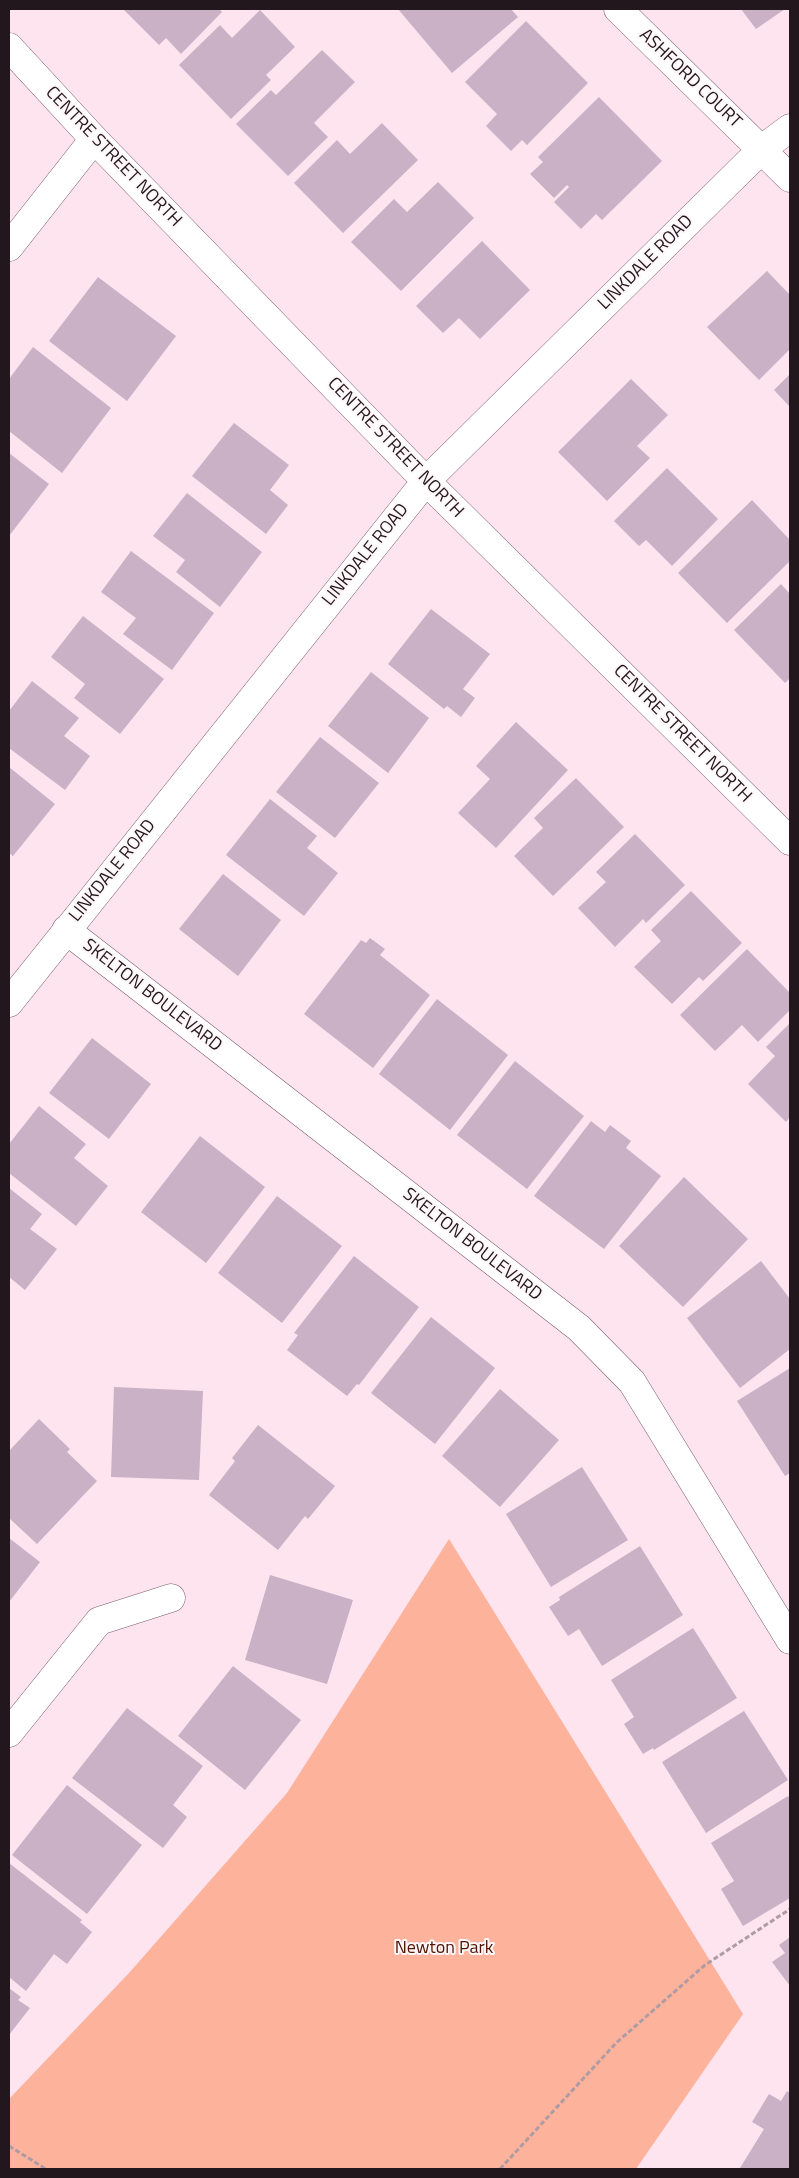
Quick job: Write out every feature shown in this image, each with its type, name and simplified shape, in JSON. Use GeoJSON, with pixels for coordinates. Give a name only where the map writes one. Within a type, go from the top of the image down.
{"type":"FeatureCollection","features":[{"type":"Feature","properties":{"kind":"street","name":"ASHFORD COURT"},"geometry":{"type":"LineString","coordinates":[[618,9],[790,178]]}},
{"type":"Feature","properties":{"kind":"street","name":"CENTRE STREET NORTH"},"geometry":{"type":"LineString","coordinates":[[9,47],[94,139],[426,481],[790,841]]}},
{"type":"Feature","properties":{"kind":"street","name":"LINKDALE ROAD"},"geometry":{"type":"LineString","coordinates":[[9,1002],[426,481],[762,149],[790,128]]}},
{"type":"Feature","properties":{"kind":"street"},"geometry":{"type":"LineString","coordinates":[[9,248],[94,139]]}},
{"type":"Feature","properties":{"kind":"street","name":"SKELTON BOULEVARD"},"geometry":{"type":"LineString","coordinates":[[66,930],[579,1328],[632,1382],[790,1640]]}},
{"type":"Feature","properties":{"kind":"street"},"geometry":{"type":"LineString","coordinates":[[9,1733],[99,1620],[171,1598]]}},
{"type":"Feature","properties":{"kind":"path"},"geometry":{"type":"LineString","coordinates":[[500,2169],[616,2043],[705,1965],[790,1910]]}},
{"type":"Feature","properties":{"kind":"path"},"geometry":{"type":"LineString","coordinates":[[9,2146],[46,2169]]}},
{"type":"Feature","properties":{"kind":"green space","name":"Newton Park"},"geometry":{"type":"Polygon","coordinates":[[[449,1539],[743,2014],[636,2169],[9,2169],[9,2099],[129,1973],[287,1793],[449,1539]]]}},
{"type":"Feature","properties":{"kind":"building"},"geometry":{"type":"Polygon","coordinates":[[[123,9],[219,9],[222,12],[181,54],[166,38],[159,45],[123,9]]]}},
{"type":"Feature","properties":{"kind":"building"},"geometry":{"type":"Polygon","coordinates":[[[398,9],[511,9],[518,17],[452,73],[398,9]]]}},
{"type":"Feature","properties":{"kind":"building"},"geometry":{"type":"Polygon","coordinates":[[[741,9],[785,9],[756,29],[741,9]]]}},
{"type":"Feature","properties":{"kind":"building"},"geometry":{"type":"Polygon","coordinates":[[[260,10],[295,47],[266,75],[271,80],[231,119],[179,65],[220,25],[232,38],[260,10]]]}},
{"type":"Feature","properties":{"kind":"building"},"geometry":{"type":"Polygon","coordinates":[[[526,21],[588,83],[527,145],[522,140],[511,151],[486,126],[497,114],[465,82],[526,21]]]}},
{"type":"Feature","properties":{"kind":"building"},"geometry":{"type":"Polygon","coordinates":[[[322,50],[355,82],[314,123],[328,137],[288,176],[236,124],[271,90],[276,95],[322,50]]]}},
{"type":"Feature","properties":{"kind":"building"},"geometry":{"type":"Polygon","coordinates":[[[599,97],[662,161],[602,220],[596,214],[581,229],[554,202],[569,187],[567,185],[554,198],[530,174],[543,162],[538,157],[599,97]]]}},
{"type":"Feature","properties":{"kind":"building"},"geometry":{"type":"Polygon","coordinates":[[[382,123],[418,160],[343,233],[294,183],[337,140],[350,154],[382,123]]]}},
{"type":"Feature","properties":{"kind":"building"},"geometry":{"type":"Polygon","coordinates":[[[438,182],[474,218],[401,291],[351,242],[394,199],[407,212],[438,182]]]}},
{"type":"Feature","properties":{"kind":"building"},"geometry":{"type":"Polygon","coordinates":[[[482,241],[530,290],[480,339],[459,318],[443,333],[416,306],[482,241]]]}},
{"type":"Feature","properties":{"kind":"building"},"geometry":{"type":"Polygon","coordinates":[[[767,271],[790,295],[790,349],[759,380],[707,327],[767,271]]]}},
{"type":"Feature","properties":{"kind":"building"},"geometry":{"type":"Polygon","coordinates":[[[98,277],[176,336],[127,401],[49,341],[98,277]]]}},
{"type":"Feature","properties":{"kind":"building"},"geometry":{"type":"Polygon","coordinates":[[[33,347],[111,408],[62,473],[9,431],[9,379],[33,347]]]}},
{"type":"Feature","properties":{"kind":"building"},"geometry":{"type":"Polygon","coordinates":[[[790,374],[790,407],[774,390],[790,374]]]}},
{"type":"Feature","properties":{"kind":"building"},"geometry":{"type":"Polygon","coordinates":[[[631,379],[668,415],[637,446],[650,458],[607,501],[558,452],[631,379]]]}},
{"type":"Feature","properties":{"kind":"building"},"geometry":{"type":"Polygon","coordinates":[[[234,423],[289,465],[270,490],[288,505],[266,534],[192,476],[234,423]]]}},
{"type":"Feature","properties":{"kind":"building"},"geometry":{"type":"Polygon","coordinates":[[[9,453],[49,484],[9,536],[9,453]]]}},
{"type":"Feature","properties":{"kind":"building"},"geometry":{"type":"Polygon","coordinates":[[[667,468],[718,519],[672,566],[646,540],[639,546],[614,521],[667,468]]]}},
{"type":"Feature","properties":{"kind":"building"},"geometry":{"type":"Polygon","coordinates":[[[187,493],[262,552],[220,607],[176,572],[185,560],[153,536],[187,493]]]}},
{"type":"Feature","properties":{"kind":"building"},"geometry":{"type":"Polygon","coordinates":[[[752,500],[790,540],[790,561],[727,623],[678,573],[752,500]]]}},
{"type":"Feature","properties":{"kind":"building"},"geometry":{"type":"Polygon","coordinates":[[[131,551],[214,613],[172,670],[123,634],[136,618],[101,592],[131,551]]]}},
{"type":"Feature","properties":{"kind":"building"},"geometry":{"type":"Polygon","coordinates":[[[781,584],[790,594],[790,678],[785,683],[734,630],[781,584]]]}},
{"type":"Feature","properties":{"kind":"building"},"geometry":{"type":"Polygon","coordinates":[[[431,609],[490,654],[463,689],[475,698],[461,717],[447,706],[444,709],[388,664],[431,609]]]}},
{"type":"Feature","properties":{"kind":"building"},"geometry":{"type":"Polygon","coordinates":[[[83,616],[164,679],[120,734],[74,698],[85,684],[51,657],[83,616]]]}},
{"type":"Feature","properties":{"kind":"building"},"geometry":{"type":"Polygon","coordinates":[[[371,672],[429,718],[388,773],[328,726],[371,672]]]}},
{"type":"Feature","properties":{"kind":"building"},"geometry":{"type":"Polygon","coordinates":[[[32,681],[79,718],[64,736],[90,756],[65,790],[9,748],[9,711],[32,681]]]}},
{"type":"Feature","properties":{"kind":"building"},"geometry":{"type":"Polygon","coordinates":[[[516,722],[568,770],[496,848],[458,813],[490,779],[476,766],[516,722]]]}},
{"type":"Feature","properties":{"kind":"building"},"geometry":{"type":"Polygon","coordinates":[[[320,737],[379,783],[335,838],[276,792],[320,737]]]}},
{"type":"Feature","properties":{"kind":"building"},"geometry":{"type":"Polygon","coordinates":[[[9,767],[55,804],[13,856],[9,853],[9,767]]]}},
{"type":"Feature","properties":{"kind":"building"},"geometry":{"type":"Polygon","coordinates":[[[576,778],[624,827],[553,896],[514,856],[543,828],[534,818],[576,778]]]}},
{"type":"Feature","properties":{"kind":"building"},"geometry":{"type":"Polygon","coordinates":[[[270,799],[317,836],[307,848],[338,873],[304,916],[226,855],[270,799]]]}},
{"type":"Feature","properties":{"kind":"building"},"geometry":{"type":"Polygon","coordinates":[[[635,834],[685,885],[646,923],[643,919],[615,947],[578,908],[606,882],[596,872],[635,834]]]}},
{"type":"Feature","properties":{"kind":"building"},"geometry":{"type":"Polygon","coordinates":[[[223,874],[281,920],[238,976],[179,929],[223,874]]]}},
{"type":"Feature","properties":{"kind":"building"},"geometry":{"type":"Polygon","coordinates":[[[691,891],[742,943],[703,981],[699,977],[672,1004],[634,967],[661,941],[651,930],[691,891]]]}},
{"type":"Feature","properties":{"kind":"building"},"geometry":{"type":"Polygon","coordinates":[[[370,938],[385,949],[380,955],[430,995],[373,1068],[304,1014],[361,940],[366,943],[370,938]]]}},
{"type":"Feature","properties":{"kind":"building"},"geometry":{"type":"Polygon","coordinates":[[[747,949],[790,993],[790,1010],[758,1042],[742,1025],[715,1051],[680,1015],[747,949]]]}},
{"type":"Feature","properties":{"kind":"building"},"geometry":{"type":"Polygon","coordinates":[[[437,999],[508,1055],[450,1130],[379,1074],[437,999]]]}},
{"type":"Feature","properties":{"kind":"building"},"geometry":{"type":"Polygon","coordinates":[[[790,1023],[790,1117],[786,1122],[748,1084],[775,1056],[766,1047],[790,1023]]]}},
{"type":"Feature","properties":{"kind":"building"},"geometry":{"type":"Polygon","coordinates":[[[92,1038],[151,1084],[109,1139],[49,1093],[92,1038]]]}},
{"type":"Feature","properties":{"kind":"building"},"geometry":{"type":"Polygon","coordinates":[[[515,1061],[584,1116],[527,1189],[457,1135],[515,1061]]]}},
{"type":"Feature","properties":{"kind":"building"},"geometry":{"type":"Polygon","coordinates":[[[39,1106],[86,1144],[74,1158],[108,1186],[76,1226],[9,1173],[9,1144],[39,1106]]]}},
{"type":"Feature","properties":{"kind":"building"},"geometry":{"type":"Polygon","coordinates":[[[591,1121],[605,1132],[610,1125],[631,1141],[626,1148],[661,1176],[604,1249],[534,1196],[591,1121]]]}},
{"type":"Feature","properties":{"kind":"building"},"geometry":{"type":"Polygon","coordinates":[[[200,1136],[265,1187],[206,1263],[141,1212],[200,1136]]]}},
{"type":"Feature","properties":{"kind":"building"},"geometry":{"type":"Polygon","coordinates":[[[684,1177],[748,1239],[683,1307],[619,1246],[684,1177]]]}},
{"type":"Feature","properties":{"kind":"building"},"geometry":{"type":"Polygon","coordinates":[[[9,1188],[42,1214],[30,1229],[57,1249],[25,1290],[9,1277],[9,1188]]]}},
{"type":"Feature","properties":{"kind":"building"},"geometry":{"type":"Polygon","coordinates":[[[277,1196],[342,1246],[282,1323],[218,1273],[277,1196]]]}},
{"type":"Feature","properties":{"kind":"building"},"geometry":{"type":"Polygon","coordinates":[[[354,1256],[419,1307],[359,1385],[357,1384],[347,1396],[287,1350],[298,1335],[294,1333],[354,1256]]]}},
{"type":"Feature","properties":{"kind":"building"},"geometry":{"type":"Polygon","coordinates":[[[761,1261],[790,1299],[790,1349],[740,1388],[687,1318],[761,1261]]]}},
{"type":"Feature","properties":{"kind":"building"},"geometry":{"type":"Polygon","coordinates":[[[431,1317],[495,1368],[435,1444],[371,1393],[431,1317]]]}},
{"type":"Feature","properties":{"kind":"building"},"geometry":{"type":"Polygon","coordinates":[[[790,1368],[790,1473],[785,1476],[737,1401],[790,1368]]]}},
{"type":"Feature","properties":{"kind":"building"},"geometry":{"type":"Polygon","coordinates":[[[114,1387],[203,1391],[199,1480],[111,1477],[114,1387]]]}},
{"type":"Feature","properties":{"kind":"building"},"geometry":{"type":"Polygon","coordinates":[[[500,1389],[559,1440],[500,1507],[442,1456],[500,1389]]]}},
{"type":"Feature","properties":{"kind":"building"},"geometry":{"type":"Polygon","coordinates":[[[39,1419],[70,1449],[67,1452],[97,1481],[37,1544],[9,1518],[9,1451],[39,1419]]]}},
{"type":"Feature","properties":{"kind":"building"},"geometry":{"type":"Polygon","coordinates":[[[258,1425],[335,1486],[308,1519],[305,1516],[278,1550],[209,1495],[235,1461],[232,1458],[258,1425]]]}},
{"type":"Feature","properties":{"kind":"building"},"geometry":{"type":"Polygon","coordinates":[[[582,1467],[628,1540],[551,1587],[506,1514],[582,1467]]]}},
{"type":"Feature","properties":{"kind":"building"},"geometry":{"type":"Polygon","coordinates":[[[9,1538],[40,1562],[9,1602],[9,1538]]]}},
{"type":"Feature","properties":{"kind":"building"},"geometry":{"type":"Polygon","coordinates":[[[640,1546],[683,1615],[602,1666],[579,1629],[568,1636],[549,1607],[560,1600],[559,1597],[640,1546]]]}},
{"type":"Feature","properties":{"kind":"building"},"geometry":{"type":"Polygon","coordinates":[[[270,1575],[353,1600],[327,1684],[245,1660],[270,1575]]]}},
{"type":"Feature","properties":{"kind":"building"},"geometry":{"type":"Polygon","coordinates":[[[693,1628],[737,1698],[654,1750],[653,1748],[643,1754],[624,1724],[634,1717],[611,1680],[693,1628]]]}},
{"type":"Feature","properties":{"kind":"building"},"geometry":{"type":"Polygon","coordinates":[[[233,1666],[301,1720],[245,1790],[178,1736],[233,1666]]]}},
{"type":"Feature","properties":{"kind":"building"},"geometry":{"type":"Polygon","coordinates":[[[127,1708],[203,1766],[173,1805],[187,1817],[163,1848],[72,1778],[127,1708]]]}},
{"type":"Feature","properties":{"kind":"building"},"geometry":{"type":"Polygon","coordinates":[[[744,1711],[788,1780],[706,1833],[662,1762],[744,1711]]]}},
{"type":"Feature","properties":{"kind":"building"},"geometry":{"type":"Polygon","coordinates":[[[67,1785],[142,1845],[87,1914],[12,1855],[67,1785]]]}},
{"type":"Feature","properties":{"kind":"building"},"geometry":{"type":"Polygon","coordinates":[[[788,1796],[790,1799],[790,1898],[743,1926],[721,1889],[734,1881],[711,1843],[788,1796]]]}},
{"type":"Feature","properties":{"kind":"building"},"geometry":{"type":"Polygon","coordinates":[[[9,1863],[82,1920],[80,1922],[92,1932],[67,1964],[54,1954],[26,1991],[9,1977],[9,1863]]]}},
{"type":"Feature","properties":{"kind":"building"},"geometry":{"type":"Polygon","coordinates":[[[790,1937],[790,1986],[772,1962],[785,1953],[779,1945],[790,1937]]]}},
{"type":"Feature","properties":{"kind":"building"},"geometry":{"type":"Polygon","coordinates":[[[9,1988],[21,1997],[18,2000],[30,2008],[9,2035],[9,1988]]]}},
{"type":"Feature","properties":{"kind":"building"},"geometry":{"type":"Polygon","coordinates":[[[787,2091],[790,2093],[790,2169],[740,2168],[764,2129],[752,2122],[769,2094],[781,2101],[787,2091]]]}}]}
